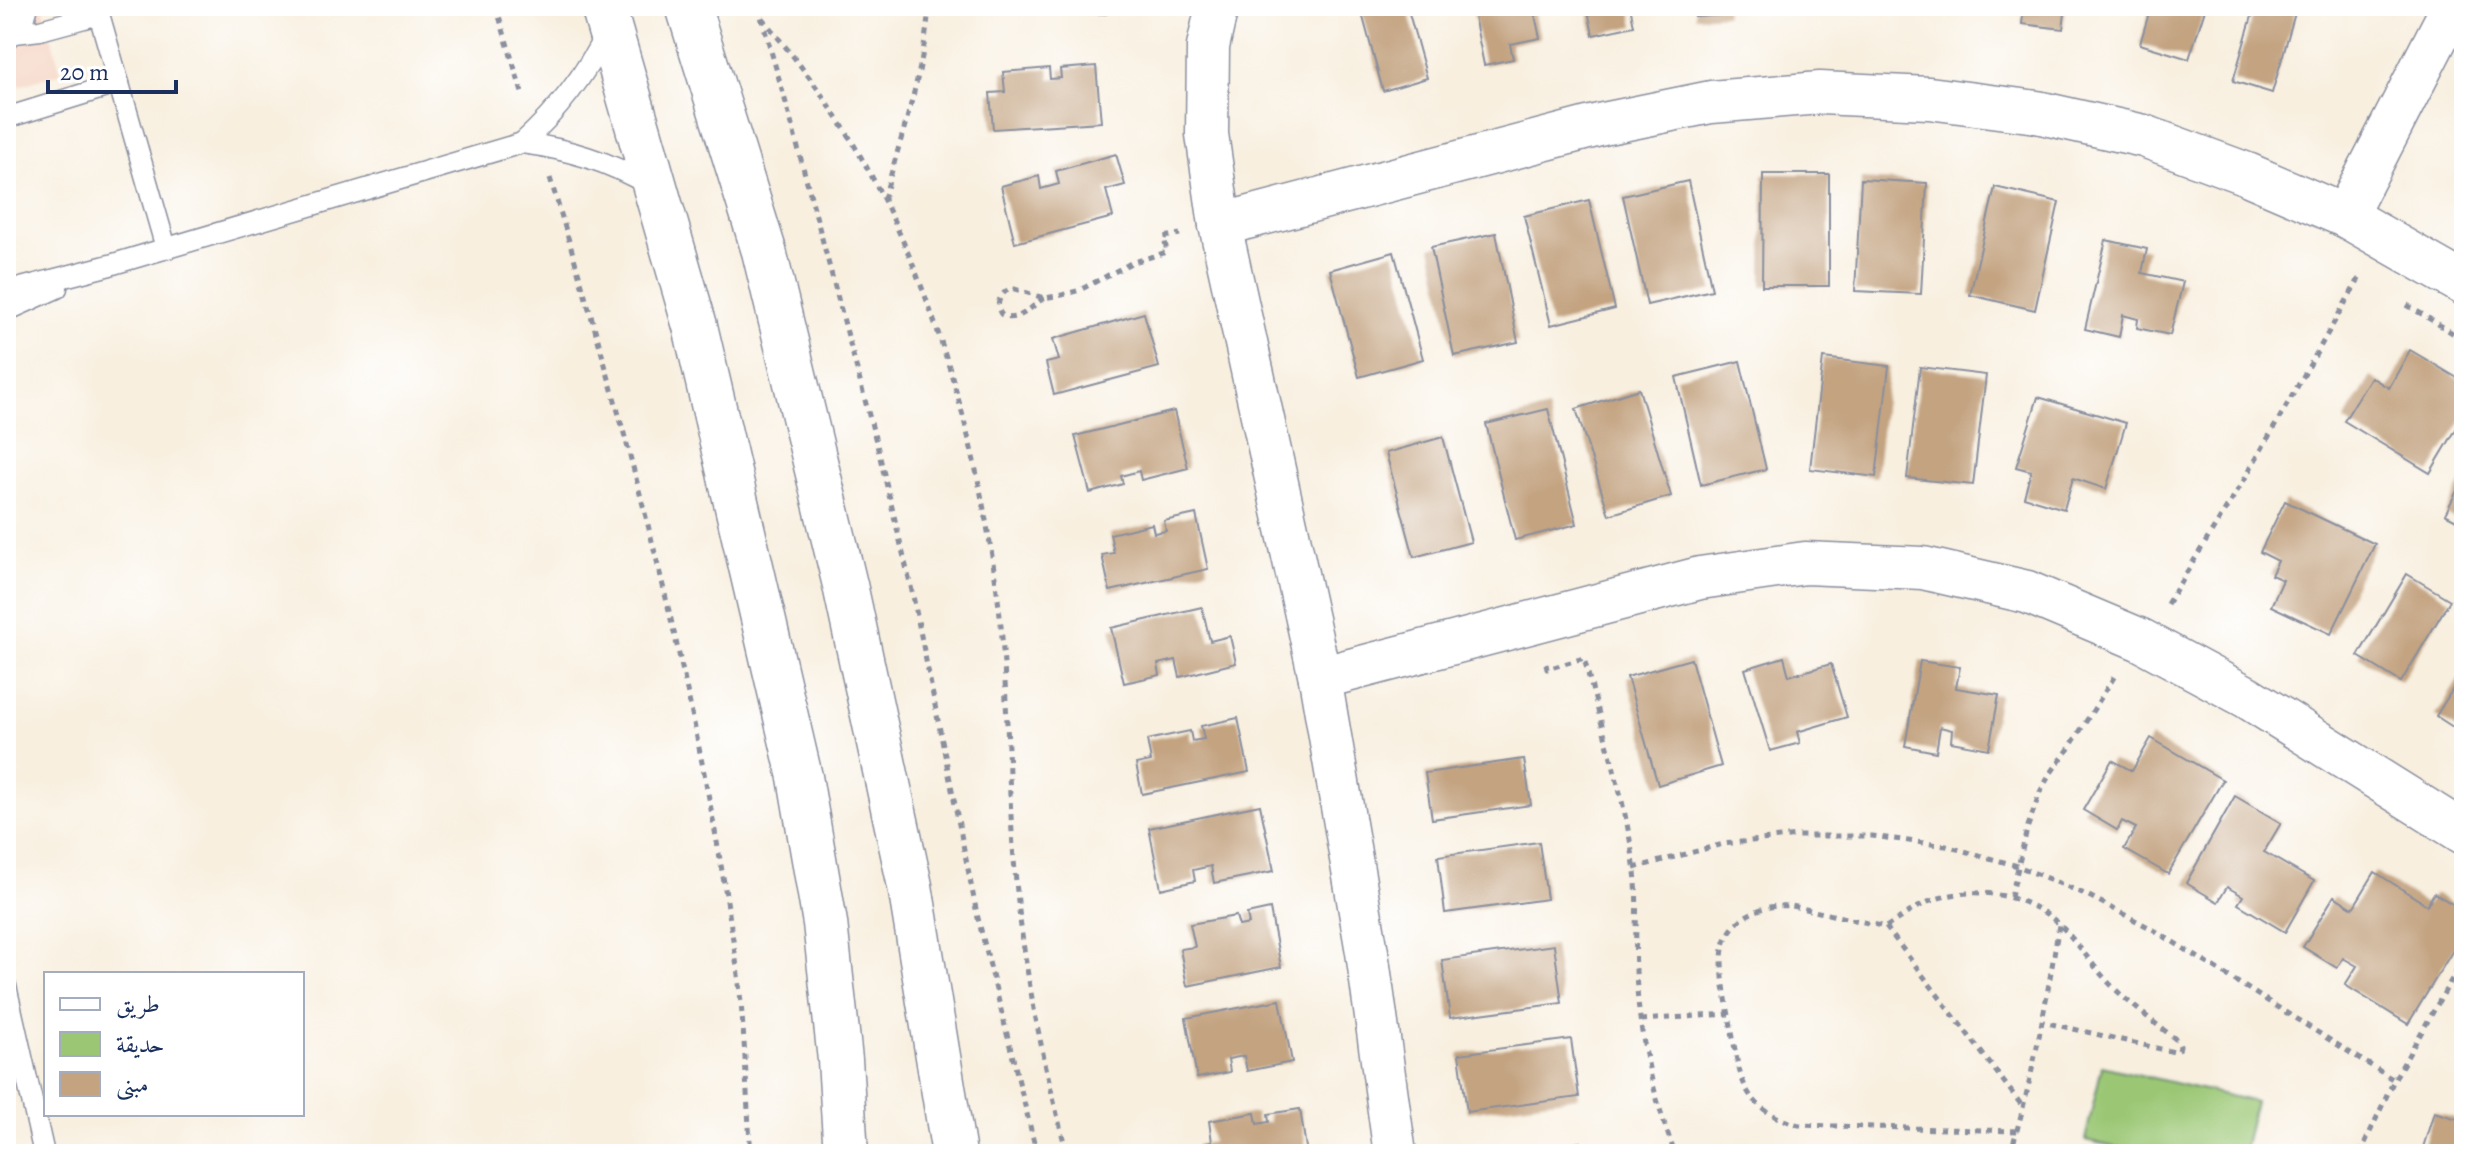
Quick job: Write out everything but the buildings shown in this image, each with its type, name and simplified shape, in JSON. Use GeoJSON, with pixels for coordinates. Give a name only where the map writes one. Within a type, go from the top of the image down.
{"type":"FeatureCollection","features":[{"type":"Feature","properties":{"kind":"street"},"geometry":{"type":"LineString","coordinates":[[688,6],[764,251],[845,585],[910,886],[954,1154]]}},
{"type":"Feature","properties":{"kind":"street"},"geometry":{"type":"LineString","coordinates":[[1217,6],[1208,47],[1207,134],[1220,225],[1320,678],[1367,952],[1395,1154]]}},
{"type":"Feature","properties":{"kind":"street"},"geometry":{"type":"LineString","coordinates":[[2345,216],[2453,6]]}},
{"type":"Feature","properties":{"kind":"street"},"geometry":{"type":"LineString","coordinates":[[606,16],[699,341],[800,777],[825,923],[840,1060],[846,1154]]}},
{"type":"Feature","properties":{"kind":"street"},"geometry":{"type":"LineString","coordinates":[[1220,225],[1603,124],[1711,102],[1820,93],[1929,98],[2037,112],[2128,133],[2247,174],[2345,216],[2464,284]]}},
{"type":"Feature","properties":{"kind":"street"},"geometry":{"type":"LineString","coordinates":[[1320,678],[1700,578],[1805,563],[1923,568],[2027,592],[2141,640],[2247,697],[2464,833]]}},
{"type":"Feature","properties":{"kind":"lane"},"geometry":{"type":"LineString","coordinates":[[11,35],[25,18],[28,6]]}},
{"type":"Feature","properties":{"kind":"lane"},"geometry":{"type":"LineString","coordinates":[[11,35],[40,30],[98,10],[166,248]]}},
{"type":"Feature","properties":{"kind":"lane"},"geometry":{"type":"LineString","coordinates":[[532,140],[593,60],[606,16]]}},
{"type":"Feature","properties":{"kind":"lane"},"geometry":{"type":"LineString","coordinates":[[6,118],[119,83]]}},
{"type":"Feature","properties":{"kind":"lane"},"geometry":{"type":"LineString","coordinates":[[6,292],[110,265],[532,140],[592,157],[655,189]]}},
{"type":"Feature","properties":{"kind":"lane"},"geometry":{"type":"LineString","coordinates":[[6,311],[110,265]]}},
{"type":"Feature","properties":{"kind":"lane"},"geometry":{"type":"LineString","coordinates":[[6,986],[44,1154]]}},
{"type":"Feature","properties":{"kind":"path"},"geometry":{"type":"LineString","coordinates":[[496,6],[532,140],[620,422],[683,667],[737,970],[751,1154]]}},
{"type":"Feature","properties":{"kind":"path"},"geometry":{"type":"LineString","coordinates":[[758,6],[878,449],[912,591],[977,914],[1037,1154]]}},
{"type":"Feature","properties":{"kind":"path"},"geometry":{"type":"LineString","coordinates":[[884,200],[920,66],[929,6]]}},
{"type":"Feature","properties":{"kind":"path"},"geometry":{"type":"LineString","coordinates":[[762,18],[829,105],[884,200],[927,304],[952,380],[989,536],[1000,615],[1016,883],[1031,991],[1067,1154]]}},
{"type":"Feature","properties":{"kind":"path"},"geometry":{"type":"LineString","coordinates":[[1044,298],[1011,288],[998,298],[997,306],[1001,314],[1009,318],[1018,317],[1044,298],[1080,290],[1131,263],[1167,252],[1164,237],[1220,225]]}},
{"type":"Feature","properties":{"kind":"path"},"geometry":{"type":"LineString","coordinates":[[2011,897],[2036,805],[2050,774],[2102,694],[2162,613],[2244,480],[2359,276],[2372,284]]}},
{"type":"Feature","properties":{"kind":"path"},"geometry":{"type":"LineString","coordinates":[[2398,300],[2464,340]]}},
{"type":"Feature","properties":{"kind":"path"},"geometry":{"type":"LineString","coordinates":[[1535,623],[1547,669],[1584,658],[1624,809],[1638,901],[1636,969],[1642,1037],[1657,1104],[1675,1154]]}},
{"type":"Feature","properties":{"kind":"path"},"geometry":{"type":"LineString","coordinates":[[1634,868],[1723,844],[1798,836],[1872,836],[1946,846],[2018,866],[2087,895],[2154,930],[2394,1080]]}},
{"type":"Feature","properties":{"kind":"path"},"geometry":{"type":"LineString","coordinates":[[1886,927],[1931,901],[1957,894],[1984,893],[2011,897],[2036,908],[2059,924],[2114,988],[2178,1041],[2180,1046],[2174,1052],[2043,1022]]}},
{"type":"Feature","properties":{"kind":"path"},"geometry":{"type":"LineString","coordinates":[[2017,1131],[1799,1125],[1762,1109],[1749,1094],[1741,1075],[1729,1014],[1722,957],[1734,927],[1753,912],[1777,904],[1886,927],[2023,1107]]}},
{"type":"Feature","properties":{"kind":"path"},"geometry":{"type":"LineString","coordinates":[[2010,1154],[2043,1022],[2059,924]]}},
{"type":"Feature","properties":{"kind":"path"},"geometry":{"type":"LineString","coordinates":[[2360,1154],[2394,1080],[2464,958]]}},
{"type":"Feature","properties":{"kind":"path"},"geometry":{"type":"LineString","coordinates":[[1641,1020],[1729,1014]]}},
{"type":"Feature","properties":{"kind":"shaded area"},"geometry":{"type":"Polygon","coordinates":[[[6,6],[43,6],[61,73],[6,90],[6,6]]]}},
{"type":"Feature","properties":{"kind":"green space"},"geometry":{"type":"Polygon","coordinates":[[[2102,1066],[2255,1102],[2243,1154],[2143,1154],[2085,1140],[2102,1066]]]}}]}
